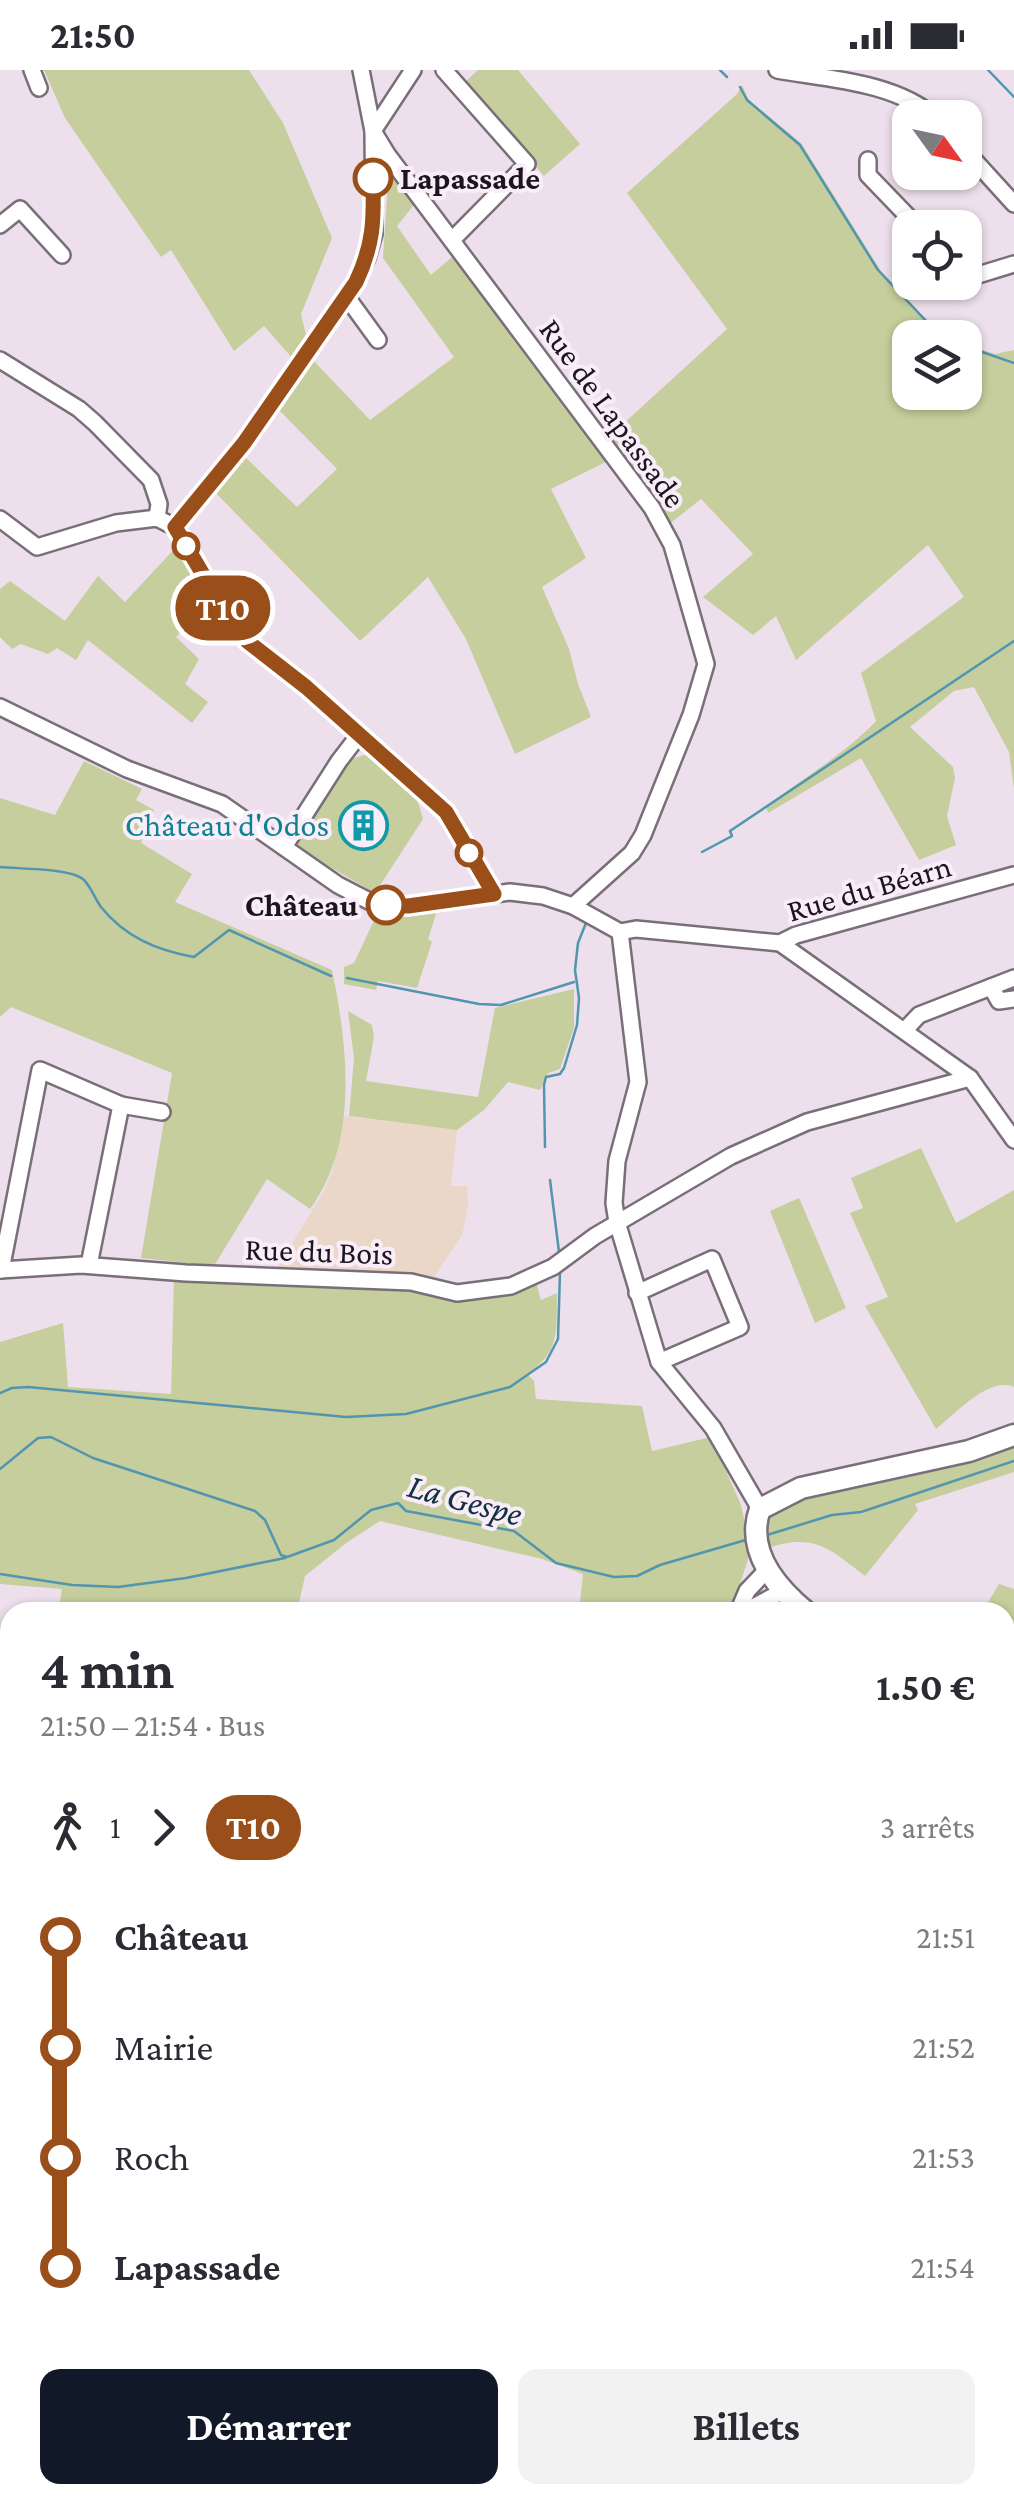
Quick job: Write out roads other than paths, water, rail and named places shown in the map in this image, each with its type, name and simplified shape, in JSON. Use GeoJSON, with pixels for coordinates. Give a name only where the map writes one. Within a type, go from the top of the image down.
{"type":"FeatureCollection","features":[{"type":"Feature","properties":{"kind":"main road"},"geometry":{"type":"LineString","coordinates":[[794,1602],[781,1592],[764,1560],[758,1518],[801,1488],[969,1451],[1014,1435]]}},
{"type":"Feature","properties":{"kind":"street"},"geometry":{"type":"LineString","coordinates":[[32,70],[40,88]]}},
{"type":"Feature","properties":{"kind":"street"},"geometry":{"type":"LineString","coordinates":[[175,527],[244,443],[368,258],[374,234],[373,131],[360,70]]}},
{"type":"Feature","properties":{"kind":"street"},"geometry":{"type":"LineString","coordinates":[[373,131],[413,70]]}},
{"type":"Feature","properties":{"kind":"street"},"geometry":{"type":"LineString","coordinates":[[444,70],[526,164],[453,239]]}},
{"type":"Feature","properties":{"kind":"street"},"geometry":{"type":"LineString","coordinates":[[778,70],[885,91],[909,100]]}},
{"type":"Feature","properties":{"kind":"street","name":"Rue de Lapassade"},"geometry":{"type":"LineString","coordinates":[[373,131],[652,508],[672,545],[706,664],[691,715],[643,835],[632,853],[573,906]]}},
{"type":"Feature","properties":{"kind":"street"},"geometry":{"type":"LineString","coordinates":[[868,160],[868,175],[902,210]]}},
{"type":"Feature","properties":{"kind":"street"},"geometry":{"type":"LineString","coordinates":[[982,169],[1014,204]]}},
{"type":"Feature","properties":{"kind":"street"},"geometry":{"type":"LineString","coordinates":[[0,224],[20,209],[62,255]]}},
{"type":"Feature","properties":{"kind":"street"},"geometry":{"type":"LineString","coordinates":[[982,274],[1014,264]]}},
{"type":"Feature","properties":{"kind":"street"},"geometry":{"type":"LineString","coordinates":[[346,296],[378,340]]}},
{"type":"Feature","properties":{"kind":"street"},"geometry":{"type":"LineString","coordinates":[[0,360],[95,423],[151,480],[159,504],[157,518]]}},
{"type":"Feature","properties":{"kind":"street"},"geometry":{"type":"LineString","coordinates":[[0,519],[36,547],[116,523],[157,518],[175,527],[231,622],[247,641],[306,687],[446,812],[494,894]]}},
{"type":"Feature","properties":{"kind":"street"},"geometry":{"type":"LineString","coordinates":[[0,707],[127,769],[222,804],[338,885],[369,901],[408,906],[510,892],[543,896],[573,906],[620,932],[638,1082],[617,1162],[617,1222],[660,1362],[713,1428],[758,1518]]}},
{"type":"Feature","properties":{"kind":"street"},"geometry":{"type":"LineString","coordinates":[[284,847],[359,735]]}},
{"type":"Feature","properties":{"kind":"street","name":"Rue du Béarn"},"geometry":{"type":"LineString","coordinates":[[620,932],[636,929],[780,943],[796,935],[1014,875]]}},
{"type":"Feature","properties":{"kind":"street"},"geometry":{"type":"LineString","coordinates":[[780,943],[970,1078],[1014,1140]]}},
{"type":"Feature","properties":{"kind":"street"},"geometry":{"type":"LineString","coordinates":[[904,1030],[919,1015],[1014,978]]}},
{"type":"Feature","properties":{"kind":"street"},"geometry":{"type":"LineString","coordinates":[[991,987],[999,1000],[1014,1000]]}},
{"type":"Feature","properties":{"kind":"street"},"geometry":{"type":"LineString","coordinates":[[1,1270],[40,1070],[121,1105],[162,1112]]}},
{"type":"Feature","properties":{"kind":"street","name":"Rue du Bois"},"geometry":{"type":"LineString","coordinates":[[1,1270],[90,1265],[186,1274],[412,1282],[457,1293],[511,1286],[553,1267],[617,1222],[731,1156],[807,1122],[970,1078]]}},
{"type":"Feature","properties":{"kind":"street"},"geometry":{"type":"LineString","coordinates":[[90,1265],[121,1105]]}},
{"type":"Feature","properties":{"kind":"street"},"geometry":{"type":"LineString","coordinates":[[637,1292],[712,1259],[740,1327],[660,1362]]}},
{"type":"Feature","properties":{"kind":"street"},"geometry":{"type":"LineString","coordinates":[[744,1602],[764,1560]]}},
{"type":"Feature","properties":{"kind":"street"},"geometry":{"type":"LineString","coordinates":[[761,1602],[781,1592]]}},
{"type":"Feature","properties":{"kind":"waterway"},"geometry":{"type":"LineString","coordinates":[[720,70],[727,77]]}},
{"type":"Feature","properties":{"kind":"waterway"},"geometry":{"type":"LineString","coordinates":[[988,70],[1014,97]]}},
{"type":"Feature","properties":{"kind":"waterway"},"geometry":{"type":"LineString","coordinates":[[740,87],[747,100],[800,145],[878,270],[925,320]]}},
{"type":"Feature","properties":{"kind":"waterway"},"geometry":{"type":"LineString","coordinates":[[982,352],[1014,363]]}},
{"type":"Feature","properties":{"kind":"waterway"},"geometry":{"type":"LineString","coordinates":[[702,852],[732,836],[730,831],[1014,641]]}},
{"type":"Feature","properties":{"kind":"waterway"},"geometry":{"type":"LineString","coordinates":[[0,867],[77,876],[120,926],[142,941],[167,950],[194,957],[229,930],[331,976]]}},
{"type":"Feature","properties":{"kind":"waterway"},"geometry":{"type":"LineString","coordinates":[[545,1147],[544,1085],[546,1077],[560,1074],[564,1068],[577,1025],[575,970],[578,943],[586,923]]}},
{"type":"Feature","properties":{"kind":"waterway"},"geometry":{"type":"LineString","coordinates":[[347,978],[501,1005],[574,982]]}},
{"type":"Feature","properties":{"kind":"waterway"},"geometry":{"type":"LineString","coordinates":[[550,1180],[559,1252]]}},
{"type":"Feature","properties":{"kind":"waterway"},"geometry":{"type":"LineString","coordinates":[[0,1393],[28,1387],[346,1417],[406,1414],[510,1387],[546,1362],[558,1339],[560,1272]]}},
{"type":"Feature","properties":{"kind":"waterway","name":"La Gespe"},"geometry":{"type":"LineString","coordinates":[[0,1469],[38,1438],[51,1437],[93,1458],[255,1511],[265,1520],[281,1555],[287,1557],[334,1540],[371,1510],[398,1503],[406,1511],[514,1531],[556,1563],[614,1577],[637,1576],[660,1565],[749,1539]]}},
{"type":"Feature","properties":{"kind":"waterway","name":"La Gespe"},"geometry":{"type":"LineString","coordinates":[[767,1535],[832,1515],[861,1512],[1014,1461]]}},
{"type":"Feature","properties":{"kind":"waterway"},"geometry":{"type":"LineString","coordinates":[[0,1574],[72,1585],[118,1587],[285,1558]]}},
{"type":"Feature","properties":{"kind":"place","name":"Lapassade"},"geometry":{"type":"Point","coordinates":[373,178]}},
{"type":"Feature","properties":{"kind":"place","name":"Château d'Odos"},"geometry":{"type":"Point","coordinates":[364,825]}},
{"type":"Feature","properties":{"kind":"place","name":"Château"},"geometry":{"type":"Point","coordinates":[386,905]}}]}
